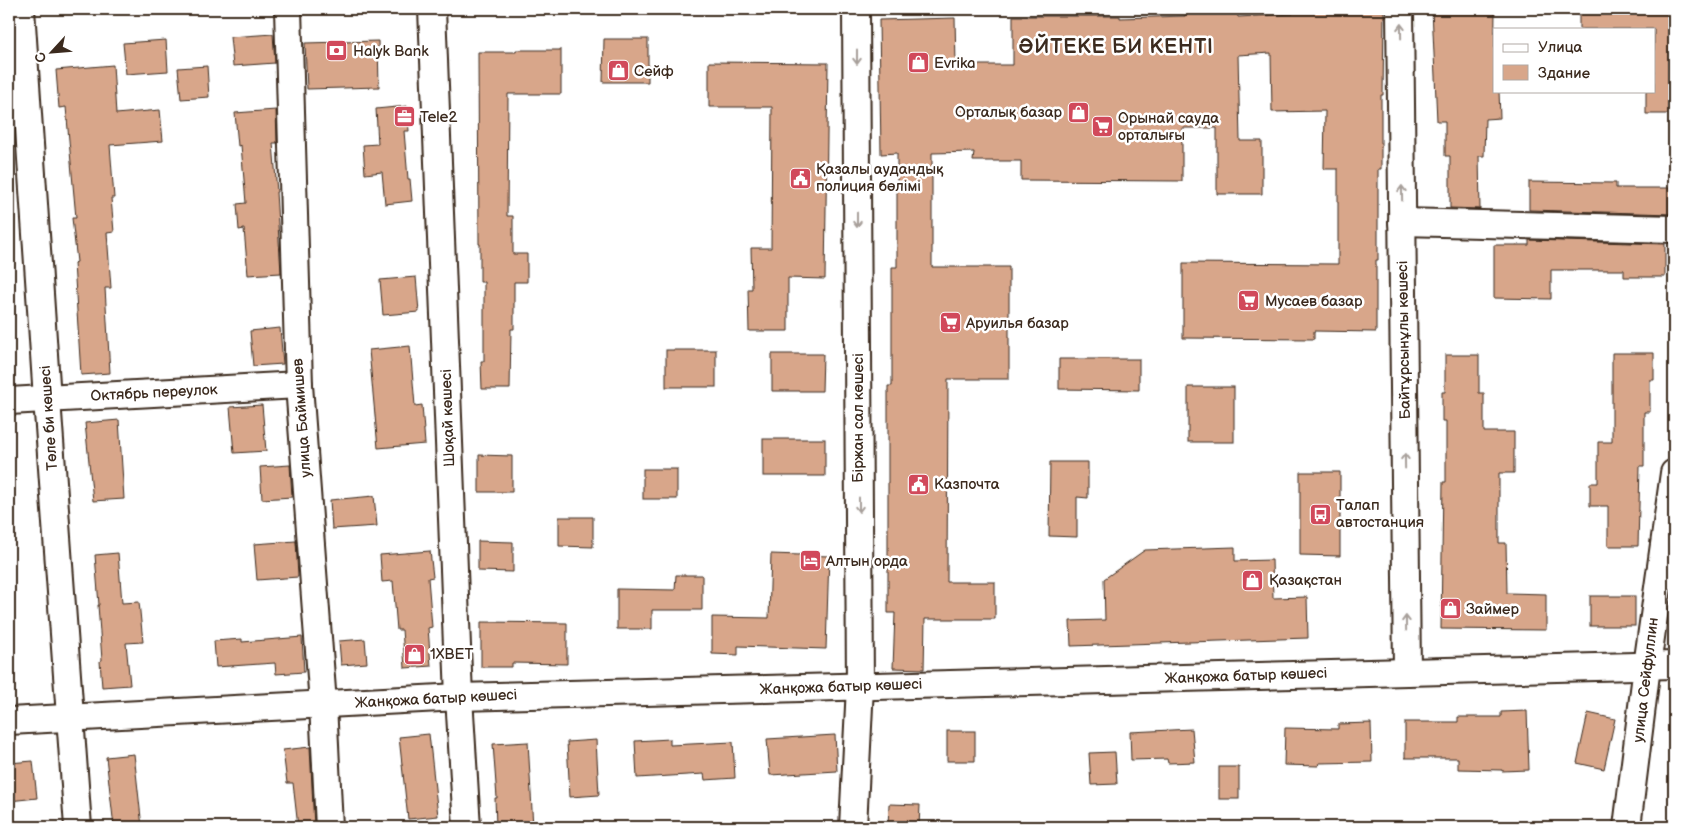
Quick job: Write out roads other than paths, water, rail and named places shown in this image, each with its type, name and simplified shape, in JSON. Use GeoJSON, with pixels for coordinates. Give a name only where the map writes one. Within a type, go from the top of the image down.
{"type":"FeatureCollection","features":[{"type":"Feature","properties":{"kind":"street","name":"Төле би көшесі"},"geometry":{"type":"LineString","coordinates":[[21,9],[78,827]]}},
{"type":"Feature","properties":{"kind":"street","name":"улица Баймишев"},"geometry":{"type":"LineString","coordinates":[[288,9],[298,385],[323,704],[329,827]]}},
{"type":"Feature","properties":{"kind":"street","name":"Шоқай көшесі"},"geometry":{"type":"LineString","coordinates":[[432,9],[459,697],[467,827]]}},
{"type":"Feature","properties":{"kind":"street","name":"Біржан сал көшесі"},"geometry":{"type":"LineString","coordinates":[[853,827],[860,686],[856,9]]}},
{"type":"Feature","properties":{"kind":"street","name":"Байтұрсынұлы көшесі"},"geometry":{"type":"LineString","coordinates":[[1400,9],[1407,672]]}},
{"type":"Feature","properties":{"kind":"street"},"geometry":{"type":"LineString","coordinates":[[1402,222],[1674,229]]}},
{"type":"Feature","properties":{"kind":"street","name":"Октябрь переулок"},"geometry":{"type":"LineString","coordinates":[[9,401],[298,385]]}},
{"type":"Feature","properties":{"kind":"street","name":"улица Сейфуллин"},"geometry":{"type":"LineString","coordinates":[[1628,827],[1647,666],[1674,473]]}},
{"type":"Feature","properties":{"kind":"street","name":"Жанқожа батыр көшесі"},"geometry":{"type":"LineString","coordinates":[[9,721],[459,697],[1674,665]]}},
{"type":"Feature","properties":{"kind":"place","name":"Halyk Bank"},"geometry":{"type":"Point","coordinates":[337,51]}},
{"type":"Feature","properties":{"kind":"place","name":"Evrika"},"geometry":{"type":"Point","coordinates":[918,63]}},
{"type":"Feature","properties":{"kind":"place","name":"Сейф"},"geometry":{"type":"Point","coordinates":[618,71]}},
{"type":"Feature","properties":{"kind":"place","name":"Орталық базар"},"geometry":{"type":"Point","coordinates":[1078,112]}},
{"type":"Feature","properties":{"kind":"place","name":"Tele2"},"geometry":{"type":"Point","coordinates":[404,117]}},
{"type":"Feature","properties":{"kind":"place","name":"Орынай сауда орталығы"},"geometry":{"type":"Point","coordinates":[1102,127]}},
{"type":"Feature","properties":{"kind":"place","name":"Қазалы аудандық полиция бөлімі"},"geometry":{"type":"Point","coordinates":[800,178]}},
{"type":"Feature","properties":{"kind":"place","name":"Мусаев базар"},"geometry":{"type":"Point","coordinates":[1249,301]}},
{"type":"Feature","properties":{"kind":"place","name":"Аруилья базар"},"geometry":{"type":"Point","coordinates":[950,323]}},
{"type":"Feature","properties":{"kind":"place","name":"Казпочта"},"geometry":{"type":"Point","coordinates":[918,484]}},
{"type":"Feature","properties":{"kind":"place","name":"Талап автостанция"},"geometry":{"type":"Point","coordinates":[1320,514]}},
{"type":"Feature","properties":{"kind":"place","name":"Алтын орда"},"geometry":{"type":"Point","coordinates":[810,561]}},
{"type":"Feature","properties":{"kind":"place","name":"Қазақстан"},"geometry":{"type":"Point","coordinates":[1253,580]}},
{"type":"Feature","properties":{"kind":"place","name":"Займер"},"geometry":{"type":"Point","coordinates":[1450,609]}},
{"type":"Feature","properties":{"kind":"place","name":"1XBET"},"geometry":{"type":"Point","coordinates":[414,654]}},
{"type":"Feature","properties":{"kind":"district","name":"ӘЙТЕКЕ БИ КЕНТІ"},"geometry":{"type":"Point","coordinates":[1116,47]}}]}
